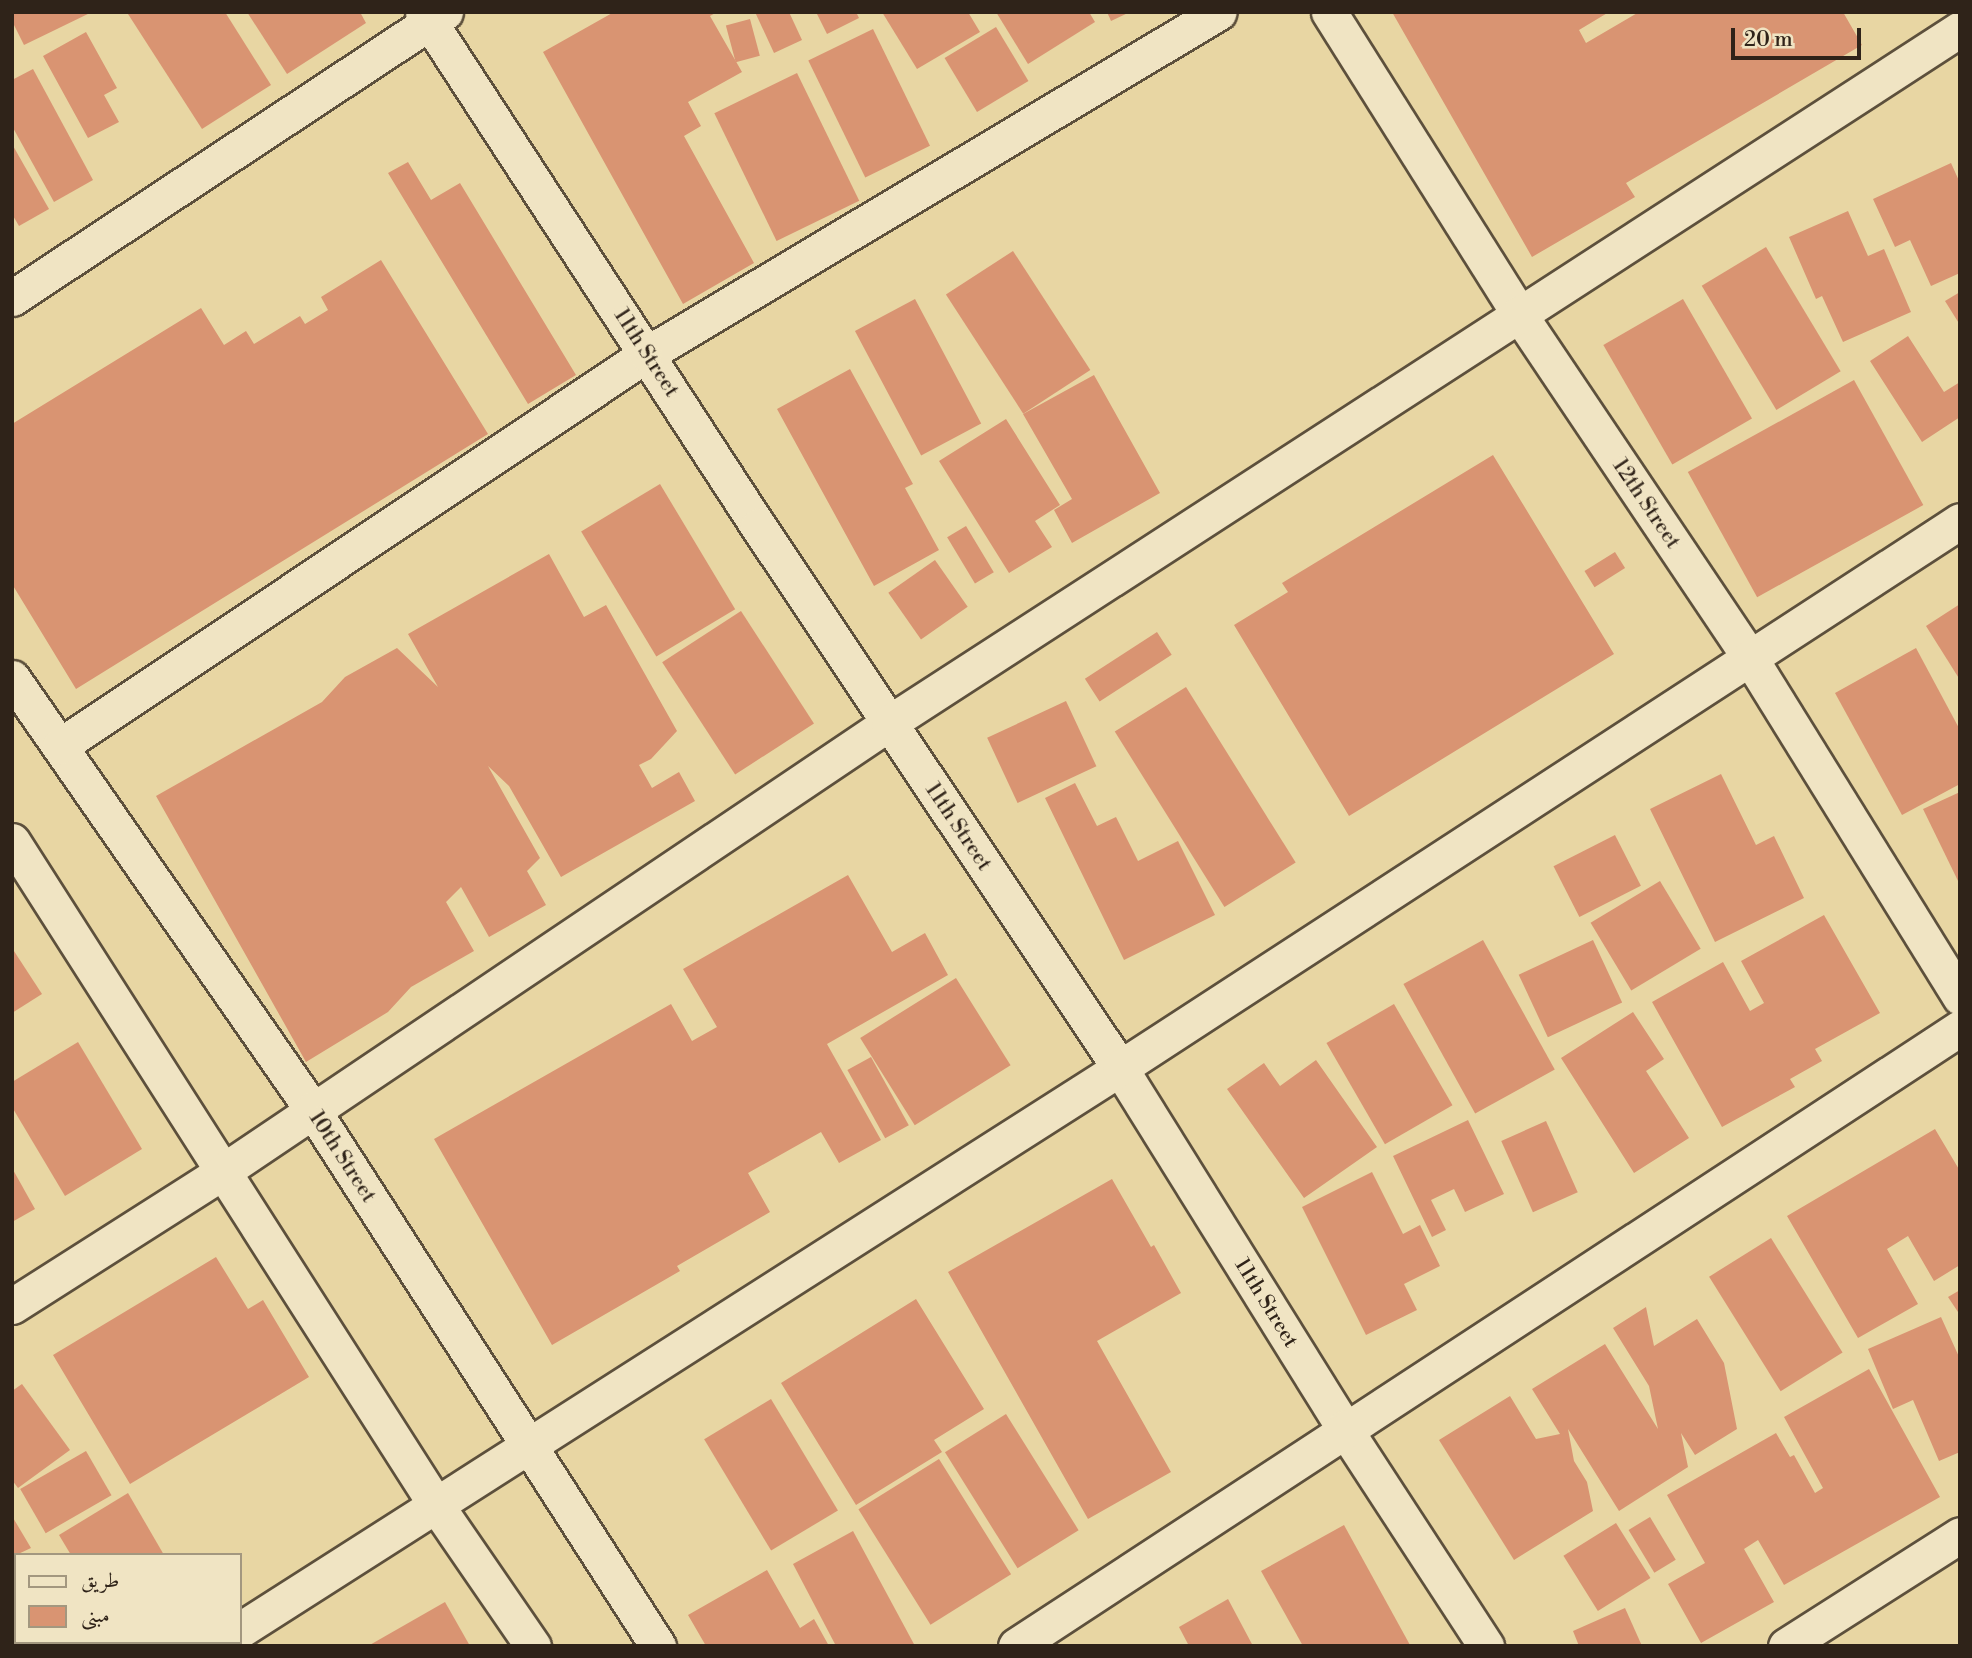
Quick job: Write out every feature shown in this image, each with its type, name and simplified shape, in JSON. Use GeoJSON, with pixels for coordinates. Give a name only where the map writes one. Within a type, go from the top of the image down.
{"type":"FeatureCollection","features":[{"type":"Feature","properties":{"kind":"street"},"geometry":{"type":"LineString","coordinates":[[60,746],[647,354],[1219,12]]}},
{"type":"Feature","properties":{"kind":"street","name":"12th Street"},"geometry":{"type":"LineString","coordinates":[[1329,12],[1519,314],[1750,658],[1960,997]]}},
{"type":"Feature","properties":{"kind":"street"},"geometry":{"type":"LineString","coordinates":[[12,298],[432,15]]}},
{"type":"Feature","properties":{"kind":"street","name":"11th Street"},"geometry":{"type":"LineString","coordinates":[[432,15],[647,354],[1120,1068],[1344,1428],[1486,1646]]}},
{"type":"Feature","properties":{"kind":"street"},"geometry":{"type":"LineString","coordinates":[[12,1306],[222,1172],[889,723],[1960,29]]}},
{"type":"Feature","properties":{"kind":"street"},"geometry":{"type":"LineString","coordinates":[[242,1629],[1120,1068],[1960,521]]}},
{"type":"Feature","properties":{"kind":"street","name":"10th Street"},"geometry":{"type":"LineString","coordinates":[[12,678],[312,1109],[658,1646]]}},
{"type":"Feature","properties":{"kind":"street"},"geometry":{"type":"LineString","coordinates":[[12,841],[436,1505],[533,1646]]}},
{"type":"Feature","properties":{"kind":"street"},"geometry":{"type":"LineString","coordinates":[[1016,1646],[1344,1428],[1960,1028]]}},
{"type":"Feature","properties":{"kind":"street"},"geometry":{"type":"LineString","coordinates":[[1786,1646],[1960,1535]]}},
{"type":"Feature","properties":{"kind":"building"},"geometry":{"type":"Polygon","coordinates":[[[12,12],[92,12],[24,45],[12,21],[12,12]]]}},
{"type":"Feature","properties":{"kind":"building"},"geometry":{"type":"Polygon","coordinates":[[[225,12],[271,85],[202,129],[128,14],[225,12]]]}},
{"type":"Feature","properties":{"kind":"building"},"geometry":{"type":"Polygon","coordinates":[[[247,12],[360,12],[366,23],[287,74],[247,12]]]}},
{"type":"Feature","properties":{"kind":"building"},"geometry":{"type":"Polygon","coordinates":[[[614,12],[717,12],[710,16],[742,72],[688,102],[701,126],[684,136],[754,263],[683,304],[543,52],[614,12]]]}},
{"type":"Feature","properties":{"kind":"building"},"geometry":{"type":"Polygon","coordinates":[[[755,12],[789,12],[802,40],[774,53],[755,12]]]}},
{"type":"Feature","properties":{"kind":"building"},"geometry":{"type":"Polygon","coordinates":[[[816,12],[856,12],[859,18],[827,34],[816,12]]]}},
{"type":"Feature","properties":{"kind":"building"},"geometry":{"type":"Polygon","coordinates":[[[882,12],[968,12],[980,32],[917,69],[882,12]]]}},
{"type":"Feature","properties":{"kind":"building"},"geometry":{"type":"Polygon","coordinates":[[[996,12],[1089,12],[1095,22],[1028,64],[996,12]]]}},
{"type":"Feature","properties":{"kind":"building"},"geometry":{"type":"Polygon","coordinates":[[[1107,12],[1130,12],[1111,21],[1107,12]]]}},
{"type":"Feature","properties":{"kind":"building"},"geometry":{"type":"Polygon","coordinates":[[[1392,12],[1609,12],[1579,30],[1586,43],[1639,12],[1843,12],[1862,45],[1626,183],[1635,197],[1532,257],[1392,12]]]}},
{"type":"Feature","properties":{"kind":"building"},"geometry":{"type":"Polygon","coordinates":[[[750,19],[760,56],[736,62],[726,25],[750,19]]]}},
{"type":"Feature","properties":{"kind":"building"},"geometry":{"type":"Polygon","coordinates":[[[996,27],[1028,81],[977,112],[945,58],[996,27]]]}},
{"type":"Feature","properties":{"kind":"building"},"geometry":{"type":"Polygon","coordinates":[[[873,29],[930,146],[865,177],[808,61],[873,29]]]}},
{"type":"Feature","properties":{"kind":"building"},"geometry":{"type":"Polygon","coordinates":[[[86,32],[117,88],[104,95],[119,122],[88,138],[43,56],[86,32]]]}},
{"type":"Feature","properties":{"kind":"building"},"geometry":{"type":"Polygon","coordinates":[[[33,69],[93,180],[54,202],[12,126],[12,80],[33,69]]]}},
{"type":"Feature","properties":{"kind":"building"},"geometry":{"type":"Polygon","coordinates":[[[797,73],[859,201],[777,241],[714,113],[797,73]]]}},
{"type":"Feature","properties":{"kind":"building"},"geometry":{"type":"Polygon","coordinates":[[[12,144],[49,209],[19,226],[12,214],[12,144]]]}},
{"type":"Feature","properties":{"kind":"building"},"geometry":{"type":"Polygon","coordinates":[[[408,162],[431,200],[460,183],[576,375],[528,404],[388,173],[408,162]]]}},
{"type":"Feature","properties":{"kind":"building"},"geometry":{"type":"Polygon","coordinates":[[[1951,163],[1960,183],[1960,273],[1931,286],[1910,240],[1895,247],[1873,199],[1951,163]]]}},
{"type":"Feature","properties":{"kind":"building"},"geometry":{"type":"Polygon","coordinates":[[[1848,211],[1868,256],[1884,249],[1911,312],[1843,342],[1822,296],[1816,299],[1789,237],[1848,211]]]}},
{"type":"Feature","properties":{"kind":"building"},"geometry":{"type":"Polygon","coordinates":[[[1766,247],[1841,371],[1776,410],[1702,286],[1766,247]]]}},
{"type":"Feature","properties":{"kind":"building"},"geometry":{"type":"Polygon","coordinates":[[[1013,251],[1090,370],[1023,414],[946,295],[1013,251]]]}},
{"type":"Feature","properties":{"kind":"building"},"geometry":{"type":"Polygon","coordinates":[[[381,260],[488,434],[76,689],[12,584],[12,424],[201,308],[224,345],[246,331],[254,344],[300,316],[305,324],[328,310],[321,297],[381,260]]]}},
{"type":"Feature","properties":{"kind":"building"},"geometry":{"type":"Polygon","coordinates":[[[1960,292],[1960,325],[1945,301],[1960,292]]]}},
{"type":"Feature","properties":{"kind":"building"},"geometry":{"type":"Polygon","coordinates":[[[915,299],[981,423],[921,455],[855,331],[915,299]]]}},
{"type":"Feature","properties":{"kind":"building"},"geometry":{"type":"Polygon","coordinates":[[[1683,299],[1752,419],[1672,465],[1603,345],[1683,299]]]}},
{"type":"Feature","properties":{"kind":"building"},"geometry":{"type":"Polygon","coordinates":[[[1908,336],[1944,392],[1960,382],[1960,417],[1922,442],[1870,361],[1908,336]]]}},
{"type":"Feature","properties":{"kind":"building"},"geometry":{"type":"Polygon","coordinates":[[[850,369],[913,484],[905,488],[939,550],[874,586],[777,409],[850,369]]]}},
{"type":"Feature","properties":{"kind":"building"},"geometry":{"type":"Polygon","coordinates":[[[1094,375],[1160,493],[1072,543],[1054,510],[1072,499],[1023,414],[1094,375]]]}},
{"type":"Feature","properties":{"kind":"building"},"geometry":{"type":"Polygon","coordinates":[[[1854,380],[1923,505],[1757,597],[1688,472],[1854,380]]]}},
{"type":"Feature","properties":{"kind":"building"},"geometry":{"type":"Polygon","coordinates":[[[1006,419],[1060,505],[1035,521],[1052,547],[1009,573],[939,461],[1006,419]]]}},
{"type":"Feature","properties":{"kind":"building"},"geometry":{"type":"Polygon","coordinates":[[[1493,455],[1614,654],[1349,816],[1234,625],[1288,592],[1282,583],[1493,455]]]}},
{"type":"Feature","properties":{"kind":"building"},"geometry":{"type":"Polygon","coordinates":[[[660,484],[735,609],[656,657],[581,531],[660,484]]]}},
{"type":"Feature","properties":{"kind":"building"},"geometry":{"type":"Polygon","coordinates":[[[966,526],[994,572],[975,584],[947,537],[966,526]]]}},
{"type":"Feature","properties":{"kind":"building"},"geometry":{"type":"Polygon","coordinates":[[[1615,552],[1625,568],[1595,587],[1584,571],[1615,552]]]}},
{"type":"Feature","properties":{"kind":"building"},"geometry":{"type":"Polygon","coordinates":[[[549,554],[584,617],[606,605],[677,731],[651,759],[639,765],[652,788],[679,772],[695,801],[561,877],[509,786],[488,766],[540,858],[527,871],[546,905],[489,937],[461,887],[446,902],[474,951],[411,987],[388,1012],[306,1062],[156,796],[322,702],[345,677],[397,648],[438,687],[408,634],[549,554]]]}},
{"type":"Feature","properties":{"kind":"building"},"geometry":{"type":"Polygon","coordinates":[[[935,560],[968,607],[921,639],[888,593],[935,560]]]}},
{"type":"Feature","properties":{"kind":"building"},"geometry":{"type":"Polygon","coordinates":[[[1960,604],[1960,680],[1926,626],[1960,604]]]}},
{"type":"Feature","properties":{"kind":"building"},"geometry":{"type":"Polygon","coordinates":[[[741,611],[814,723],[735,775],[662,662],[741,611]]]}},
{"type":"Feature","properties":{"kind":"building"},"geometry":{"type":"Polygon","coordinates":[[[1157,632],[1172,655],[1100,701],[1085,679],[1157,632]]]}},
{"type":"Feature","properties":{"kind":"building"},"geometry":{"type":"Polygon","coordinates":[[[1916,648],[1960,730],[1960,784],[1902,815],[1835,693],[1916,648]]]}},
{"type":"Feature","properties":{"kind":"building"},"geometry":{"type":"Polygon","coordinates":[[[1186,687],[1296,863],[1224,907],[1115,732],[1186,687]]]}},
{"type":"Feature","properties":{"kind":"building"},"geometry":{"type":"Polygon","coordinates":[[[1066,701],[1096,766],[1018,803],[987,738],[1066,701]]]}},
{"type":"Feature","properties":{"kind":"building"},"geometry":{"type":"Polygon","coordinates":[[[1721,774],[1756,845],[1774,836],[1804,898],[1715,942],[1650,809],[1721,774]]]}},
{"type":"Feature","properties":{"kind":"building"},"geometry":{"type":"Polygon","coordinates":[[[1075,783],[1097,826],[1116,817],[1138,861],[1178,841],[1215,915],[1124,960],[1045,798],[1075,783]]]}},
{"type":"Feature","properties":{"kind":"building"},"geometry":{"type":"Polygon","coordinates":[[[1960,792],[1960,885],[1923,809],[1960,792]]]}},
{"type":"Feature","properties":{"kind":"building"},"geometry":{"type":"Polygon","coordinates":[[[1615,835],[1641,886],[1579,917],[1554,866],[1615,835]]]}},
{"type":"Feature","properties":{"kind":"building"},"geometry":{"type":"Polygon","coordinates":[[[848,875],[892,952],[925,933],[948,975],[827,1044],[881,1140],[839,1163],[821,1132],[748,1173],[770,1212],[677,1266],[680,1271],[552,1345],[434,1139],[671,1004],[692,1041],[717,1027],[683,969],[848,875]]]}},
{"type":"Feature","properties":{"kind":"building"},"geometry":{"type":"Polygon","coordinates":[[[1660,881],[1701,949],[1631,990],[1591,923],[1660,881]]]}},
{"type":"Feature","properties":{"kind":"building"},"geometry":{"type":"Polygon","coordinates":[[[1824,915],[1880,1013],[1815,1049],[1822,1061],[1790,1079],[1795,1087],[1722,1127],[1652,1002],[1723,962],[1750,1011],[1764,1003],[1741,961],[1824,915]]]}},
{"type":"Feature","properties":{"kind":"building"},"geometry":{"type":"Polygon","coordinates":[[[1483,940],[1555,1069],[1475,1114],[1403,984],[1483,940]]]}},
{"type":"Feature","properties":{"kind":"building"},"geometry":{"type":"Polygon","coordinates":[[[1593,940],[1622,1003],[1548,1037],[1519,975],[1593,940]]]}},
{"type":"Feature","properties":{"kind":"building"},"geometry":{"type":"Polygon","coordinates":[[[12,948],[42,994],[12,1013],[12,948]]]}},
{"type":"Feature","properties":{"kind":"building"},"geometry":{"type":"Polygon","coordinates":[[[956,978],[1011,1065],[915,1125],[860,1038],[956,978]]]}},
{"type":"Feature","properties":{"kind":"building"},"geometry":{"type":"Polygon","coordinates":[[[1394,1004],[1452,1105],[1385,1144],[1326,1043],[1394,1004]]]}},
{"type":"Feature","properties":{"kind":"building"},"geometry":{"type":"Polygon","coordinates":[[[1633,1012],[1664,1059],[1646,1071],[1689,1138],[1634,1173],[1561,1058],[1633,1012]]]}},
{"type":"Feature","properties":{"kind":"building"},"geometry":{"type":"Polygon","coordinates":[[[78,1042],[142,1149],[65,1196],[12,1107],[12,1082],[78,1042]]]}},
{"type":"Feature","properties":{"kind":"building"},"geometry":{"type":"Polygon","coordinates":[[[871,1057],[909,1125],[885,1138],[847,1070],[871,1057]]]}},
{"type":"Feature","properties":{"kind":"building"},"geometry":{"type":"Polygon","coordinates":[[[1316,1060],[1377,1147],[1304,1198],[1227,1089],[1264,1063],[1280,1086],[1316,1060]]]}},
{"type":"Feature","properties":{"kind":"building"},"geometry":{"type":"Polygon","coordinates":[[[1468,1120],[1504,1194],[1465,1212],[1454,1189],[1431,1200],[1446,1230],[1432,1237],[1393,1156],[1468,1120]]]}},
{"type":"Feature","properties":{"kind":"building"},"geometry":{"type":"Polygon","coordinates":[[[1546,1121],[1578,1192],[1533,1212],[1501,1141],[1546,1121]]]}},
{"type":"Feature","properties":{"kind":"building"},"geometry":{"type":"Polygon","coordinates":[[[1935,1129],[1960,1171],[1960,1265],[1934,1281],[1908,1236],[1887,1249],[1918,1304],[1858,1338],[1787,1216],[1935,1129]]]}},
{"type":"Feature","properties":{"kind":"building"},"geometry":{"type":"Polygon","coordinates":[[[12,1168],[35,1209],[12,1222],[12,1168]]]}},
{"type":"Feature","properties":{"kind":"building"},"geometry":{"type":"Polygon","coordinates":[[[1372,1172],[1403,1234],[1420,1225],[1440,1266],[1404,1284],[1417,1310],[1366,1335],[1302,1207],[1372,1172]]]}},
{"type":"Feature","properties":{"kind":"building"},"geometry":{"type":"Polygon","coordinates":[[[1112,1179],[1181,1293],[1097,1341],[1171,1472],[1088,1519],[948,1272],[1112,1179]]]}},
{"type":"Feature","properties":{"kind":"building"},"geometry":{"type":"Polygon","coordinates":[[[1771,1238],[1843,1352],[1781,1391],[1709,1277],[1771,1238]]]}},
{"type":"Feature","properties":{"kind":"building"},"geometry":{"type":"Polygon","coordinates":[[[216,1257],[248,1309],[263,1300],[309,1377],[130,1484],[53,1355],[216,1257]]]}},
{"type":"Feature","properties":{"kind":"building"},"geometry":{"type":"Polygon","coordinates":[[[1960,1290],[1960,1315],[1948,1297],[1960,1290]]]}},
{"type":"Feature","properties":{"kind":"building"},"geometry":{"type":"Polygon","coordinates":[[[916,1299],[984,1409],[934,1440],[942,1452],[856,1505],[781,1383],[916,1299]]]}},
{"type":"Feature","properties":{"kind":"building"},"geometry":{"type":"Polygon","coordinates":[[[1646,1307],[1654,1346],[1697,1319],[1724,1363],[1737,1429],[1695,1455],[1681,1433],[1688,1467],[1619,1511],[1568,1429],[1574,1461],[1587,1482],[1593,1511],[1514,1560],[1439,1440],[1510,1396],[1536,1439],[1560,1434],[1532,1389],[1605,1344],[1658,1429],[1649,1386],[1613,1328],[1646,1307]]]}},
{"type":"Feature","properties":{"kind":"building"},"geometry":{"type":"Polygon","coordinates":[[[1941,1317],[1960,1359],[1960,1452],[1939,1461],[1913,1400],[1893,1409],[1868,1349],[1941,1317]]]}},
{"type":"Feature","properties":{"kind":"building"},"geometry":{"type":"Polygon","coordinates":[[[1869,1369],[1940,1497],[1784,1585],[1758,1540],[1744,1549],[1774,1602],[1701,1643],[1668,1584],[1705,1563],[1667,1495],[1776,1433],[1790,1457],[1794,1455],[1815,1493],[1823,1488],[1784,1417],[1869,1369]]]}},
{"type":"Feature","properties":{"kind":"building"},"geometry":{"type":"Polygon","coordinates":[[[22,1384],[70,1450],[18,1488],[12,1480],[12,1391],[22,1384]]]}},
{"type":"Feature","properties":{"kind":"building"},"geometry":{"type":"Polygon","coordinates":[[[771,1399],[838,1510],[771,1551],[704,1439],[771,1399]]]}},
{"type":"Feature","properties":{"kind":"building"},"geometry":{"type":"Polygon","coordinates":[[[1006,1414],[1079,1530],[1018,1568],[945,1452],[1006,1414]]]}},
{"type":"Feature","properties":{"kind":"building"},"geometry":{"type":"Polygon","coordinates":[[[86,1451],[112,1495],[46,1533],[20,1489],[86,1451]]]}},
{"type":"Feature","properties":{"kind":"building"},"geometry":{"type":"Polygon","coordinates":[[[939,1459],[1011,1574],[931,1625],[858,1509],[939,1459]]]}},
{"type":"Feature","properties":{"kind":"building"},"geometry":{"type":"Polygon","coordinates":[[[128,1493],[163,1553],[70,1553],[59,1535],[128,1493]]]}},
{"type":"Feature","properties":{"kind":"building"},"geometry":{"type":"Polygon","coordinates":[[[12,1516],[31,1548],[14,1553],[12,1560],[12,1516]]]}},
{"type":"Feature","properties":{"kind":"building"},"geometry":{"type":"Polygon","coordinates":[[[1650,1517],[1676,1560],[1654,1573],[1629,1530],[1650,1517]]]}},
{"type":"Feature","properties":{"kind":"building"},"geometry":{"type":"Polygon","coordinates":[[[1616,1523],[1650,1578],[1598,1611],[1563,1556],[1616,1523]]]}},
{"type":"Feature","properties":{"kind":"building"},"geometry":{"type":"Polygon","coordinates":[[[1344,1525],[1410,1645],[1303,1646],[1261,1571],[1344,1525]]]}},
{"type":"Feature","properties":{"kind":"building"},"geometry":{"type":"Polygon","coordinates":[[[853,1531],[915,1646],[836,1646],[793,1564],[853,1531]]]}},
{"type":"Feature","properties":{"kind":"building"},"geometry":{"type":"Polygon","coordinates":[[[767,1570],[800,1628],[814,1619],[829,1646],[706,1646],[688,1615],[767,1570]]]}},
{"type":"Feature","properties":{"kind":"building"},"geometry":{"type":"Polygon","coordinates":[[[12,1582],[14,1644],[105,1646],[12,1646],[12,1582]]]}},
{"type":"Feature","properties":{"kind":"building"},"geometry":{"type":"Polygon","coordinates":[[[1228,1599],[1253,1646],[1189,1646],[1179,1627],[1228,1599]]]}},
{"type":"Feature","properties":{"kind":"building"},"geometry":{"type":"Polygon","coordinates":[[[445,1602],[470,1646],[368,1646],[445,1602]]]}},
{"type":"Feature","properties":{"kind":"building"},"geometry":{"type":"Polygon","coordinates":[[[1625,1608],[1642,1646],[1579,1646],[1573,1631],[1625,1608]]]}}]}
